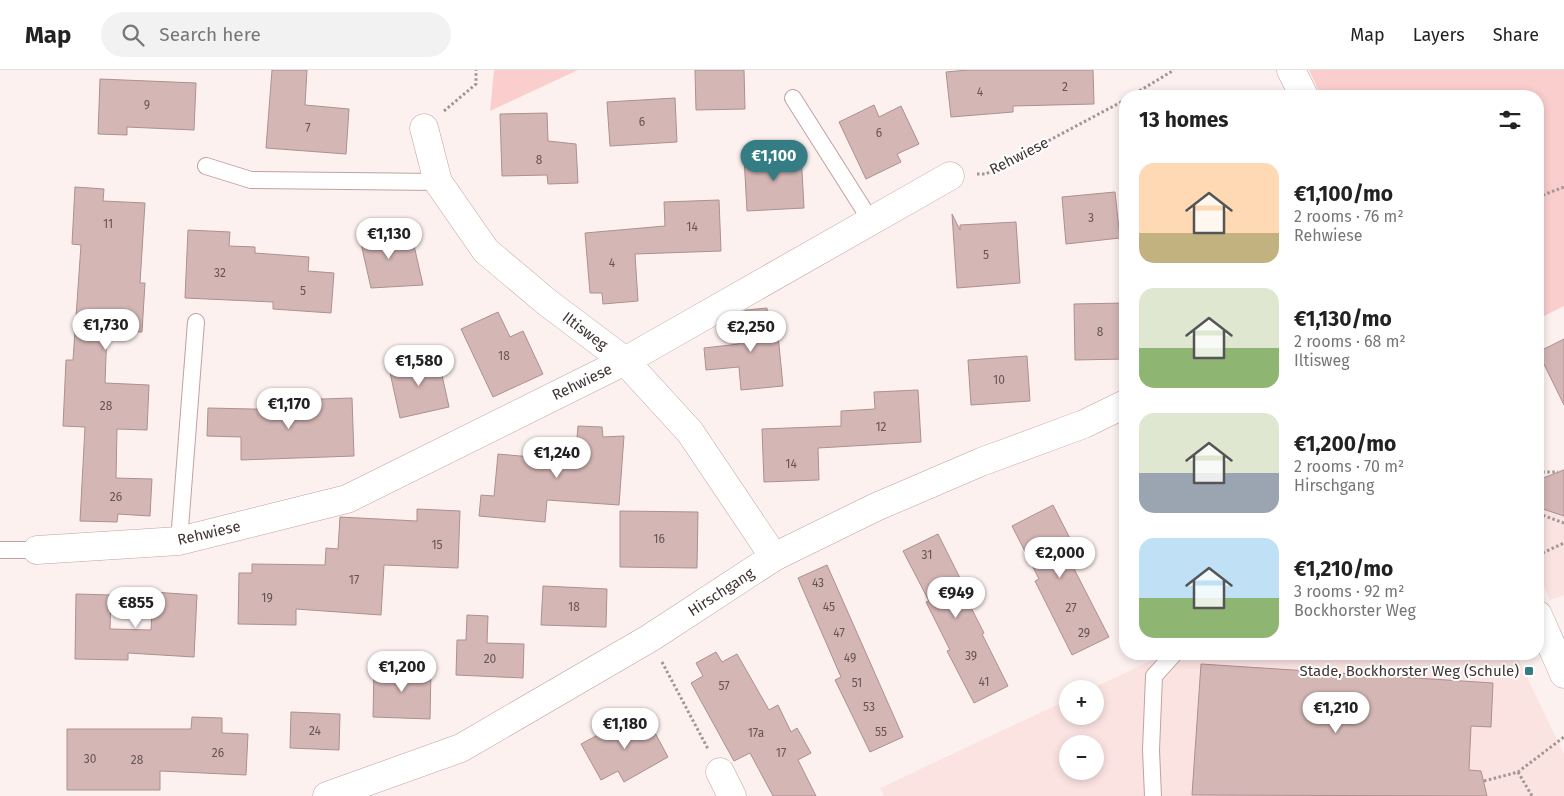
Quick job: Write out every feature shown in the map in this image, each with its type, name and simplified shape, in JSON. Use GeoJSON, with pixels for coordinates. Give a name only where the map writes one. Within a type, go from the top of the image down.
{"type":"FeatureCollection","features":[{"type":"Feature","properties":{"kind":"street"},"geometry":{"type":"LineString","coordinates":[[1291,70],[1301,90]]}},
{"type":"Feature","properties":{"kind":"street","name":"Iltisweg"},"geometry":{"type":"LineString","coordinates":[[424,128],[438,182],[486,251],[548,303],[625,361],[690,432],[774,557]]}},
{"type":"Feature","properties":{"kind":"street","name":"Rehwiese"},"geometry":{"type":"LineString","coordinates":[[37,550],[179,541],[347,499],[625,361],[950,176]]}},
{"type":"Feature","properties":{"kind":"street","name":"Hirschgang"},"geometry":{"type":"LineString","coordinates":[[327,796],[460,748],[650,638],[774,557],[876,507],[981,462],[1084,424],[1119,407]]}},
{"type":"Feature","properties":{"kind":"street"},"geometry":{"type":"LineString","coordinates":[[1544,629],[1564,674]]}},
{"type":"Feature","properties":{"kind":"street"},"geometry":{"type":"LineString","coordinates":[[720,772],[732,796]]}},
{"type":"Feature","properties":{"kind":"lane"},"geometry":{"type":"LineString","coordinates":[[793,98],[871,221]]}},
{"type":"Feature","properties":{"kind":"lane"},"geometry":{"type":"LineString","coordinates":[[206,166],[252,180],[438,182]]}},
{"type":"Feature","properties":{"kind":"lane"},"geometry":{"type":"LineString","coordinates":[[179,541],[196,322]]}},
{"type":"Feature","properties":{"kind":"lane","name":"Rehwiese"},"geometry":{"type":"LineString","coordinates":[[0,550],[37,550]]}},
{"type":"Feature","properties":{"kind":"lane"},"geometry":{"type":"LineString","coordinates":[[1153,796],[1151,750],[1154,676],[1169,660]]}},
{"type":"Feature","properties":{"kind":"path"},"geometry":{"type":"LineString","coordinates":[[424,128],[476,84],[476,70]]}},
{"type":"Feature","properties":{"kind":"path"},"geometry":{"type":"LineString","coordinates":[[1141,90],[1174,70]]}},
{"type":"Feature","properties":{"kind":"path","name":"Rehwiese"},"geometry":{"type":"LineString","coordinates":[[950,176],[986,174],[1119,103]]}},
{"type":"Feature","properties":{"kind":"path"},"geometry":{"type":"LineString","coordinates":[[1544,195],[1564,187]]}},
{"type":"Feature","properties":{"kind":"path"},"geometry":{"type":"LineString","coordinates":[[1544,472],[1558,472]]}},
{"type":"Feature","properties":{"kind":"path"},"geometry":{"type":"LineString","coordinates":[[1544,516],[1564,523]]}},
{"type":"Feature","properties":{"kind":"path"},"geometry":{"type":"LineString","coordinates":[[1544,552],[1564,543]]}},
{"type":"Feature","properties":{"kind":"path"},"geometry":{"type":"LineString","coordinates":[[650,638],[720,772]]}},
{"type":"Feature","properties":{"kind":"path"},"geometry":{"type":"LineString","coordinates":[[1484,781],[1518,772],[1564,737]]}},
{"type":"Feature","properties":{"kind":"path"},"geometry":{"type":"LineString","coordinates":[[1518,772],[1532,796]]}},
{"type":"Feature","properties":{"kind":"shaded area"},"geometry":{"type":"Polygon","coordinates":[[[494,70],[578,70],[490,111],[494,70]]]}},
{"type":"Feature","properties":{"kind":"shaded area"},"geometry":{"type":"Polygon","coordinates":[[[1309,70],[1564,70],[1564,306],[1544,316],[1544,90],[1318,90],[1309,70]]]}},
{"type":"Feature","properties":{"kind":"shaded area"},"geometry":{"type":"Polygon","coordinates":[[[1564,468],[1564,595],[1550,600],[1544,586],[1544,477],[1564,468]]]}},
{"type":"Feature","properties":{"kind":"shaded area"},"geometry":{"type":"Polygon","coordinates":[[[1152,660],[1519,660],[1564,754],[1564,796],[884,796],[880,788],[1059,704],[1059,725],[1104,725],[1104,683],[1152,660]]]}},
{"type":"Feature","properties":{"kind":"building"},"geometry":{"type":"Polygon","coordinates":[[[272,70],[307,70],[305,105],[349,109],[346,154],[266,148],[272,70]]]}},
{"type":"Feature","properties":{"kind":"building"},"geometry":{"type":"Polygon","coordinates":[[[695,70],[744,70],[745,109],[696,110],[695,70]]]}},
{"type":"Feature","properties":{"kind":"building"},"geometry":{"type":"Polygon","coordinates":[[[968,70],[1093,70],[1094,104],[1013,106],[1013,112],[951,117],[946,72],[968,70]]]}},
{"type":"Feature","properties":{"kind":"building"},"geometry":{"type":"Polygon","coordinates":[[[100,79],[196,83],[194,130],[127,127],[127,135],[98,134],[100,79]]]}},
{"type":"Feature","properties":{"kind":"building"},"geometry":{"type":"Polygon","coordinates":[[[675,98],[677,142],[610,146],[607,102],[675,98]]]}},
{"type":"Feature","properties":{"kind":"building"},"geometry":{"type":"Polygon","coordinates":[[[874,105],[879,117],[901,106],[919,144],[897,154],[901,162],[866,179],[839,122],[874,105]]]}},
{"type":"Feature","properties":{"kind":"building"},"geometry":{"type":"Polygon","coordinates":[[[547,113],[548,141],[576,144],[578,183],[548,184],[547,175],[502,176],[500,114],[547,113]]]}},
{"type":"Feature","properties":{"kind":"building"},"geometry":{"type":"Polygon","coordinates":[[[801,153],[804,208],[747,211],[744,157],[801,153]]]}},
{"type":"Feature","properties":{"kind":"building"},"geometry":{"type":"Polygon","coordinates":[[[75,187],[104,189],[103,201],[145,203],[140,283],[145,283],[142,332],[107,330],[105,383],[149,385],[147,430],[117,429],[116,478],[152,479],[150,516],[118,514],[117,522],[80,521],[85,427],[63,426],[66,360],[73,360],[81,245],[72,244],[75,187]]]}},
{"type":"Feature","properties":{"kind":"building"},"geometry":{"type":"Polygon","coordinates":[[[1115,192],[1119,238],[1066,244],[1062,197],[1115,192]]]}},
{"type":"Feature","properties":{"kind":"building"},"geometry":{"type":"Polygon","coordinates":[[[719,200],[721,251],[635,254],[638,301],[603,304],[602,293],[590,293],[585,233],[665,226],[664,202],[719,200]]]}},
{"type":"Feature","properties":{"kind":"building"},"geometry":{"type":"Polygon","coordinates":[[[952,214],[960,230],[960,225],[1016,222],[1020,283],[957,288],[952,214]]]}},
{"type":"Feature","properties":{"kind":"building"},"geometry":{"type":"Polygon","coordinates":[[[391,229],[392,242],[413,241],[423,285],[371,288],[358,230],[391,229]]]}},
{"type":"Feature","properties":{"kind":"building"},"geometry":{"type":"Polygon","coordinates":[[[188,230],[230,232],[229,246],[255,247],[255,253],[309,257],[308,271],[334,273],[331,313],[273,309],[273,302],[185,298],[188,230]]]}},
{"type":"Feature","properties":{"kind":"building"},"geometry":{"type":"Polygon","coordinates":[[[1119,303],[1119,359],[1075,360],[1074,304],[1119,303]]]}},
{"type":"Feature","properties":{"kind":"building"},"geometry":{"type":"Polygon","coordinates":[[[767,308],[770,336],[778,335],[783,386],[741,390],[739,367],[706,370],[704,348],[739,344],[736,316],[746,310],[767,308]]]}},
{"type":"Feature","properties":{"kind":"building"},"geometry":{"type":"Polygon","coordinates":[[[498,312],[510,337],[523,331],[543,374],[493,397],[461,329],[498,312]]]}},
{"type":"Feature","properties":{"kind":"building"},"geometry":{"type":"Polygon","coordinates":[[[1564,339],[1564,405],[1544,364],[1544,349],[1564,339]]]}},
{"type":"Feature","properties":{"kind":"building"},"geometry":{"type":"Polygon","coordinates":[[[1027,356],[1030,401],[971,405],[968,360],[1027,356]]]}},
{"type":"Feature","properties":{"kind":"building"},"geometry":{"type":"Polygon","coordinates":[[[438,357],[449,407],[400,418],[389,368],[438,357]]]}},
{"type":"Feature","properties":{"kind":"building"},"geometry":{"type":"Polygon","coordinates":[[[918,390],[921,442],[818,448],[819,480],[764,482],[762,429],[841,426],[841,411],[875,409],[874,392],[918,390]]]}},
{"type":"Feature","properties":{"kind":"building"},"geometry":{"type":"Polygon","coordinates":[[[352,398],[354,456],[241,460],[241,437],[207,436],[208,408],[294,410],[293,400],[352,398]]]}},
{"type":"Feature","properties":{"kind":"building"},"geometry":{"type":"Polygon","coordinates":[[[578,426],[602,427],[603,437],[624,436],[619,505],[547,500],[545,522],[479,516],[481,495],[494,496],[498,454],[575,461],[578,426]]]}},
{"type":"Feature","properties":{"kind":"building"},"geometry":{"type":"Polygon","coordinates":[[[1564,470],[1564,516],[1544,509],[1544,478],[1564,470]]]}},
{"type":"Feature","properties":{"kind":"building"},"geometry":{"type":"Polygon","coordinates":[[[1053,505],[1080,558],[1071,563],[1109,637],[1072,655],[1035,581],[1039,579],[1012,526],[1053,505]]]}},
{"type":"Feature","properties":{"kind":"building"},"geometry":{"type":"Polygon","coordinates":[[[417,509],[460,511],[458,568],[384,565],[381,615],[296,609],[296,625],[238,624],[239,573],[252,573],[252,564],[325,565],[326,548],[338,549],[340,517],[417,521],[417,509]]]}},
{"type":"Feature","properties":{"kind":"building"},"geometry":{"type":"Polygon","coordinates":[[[620,511],[698,512],[697,568],[620,567],[620,511]]]}},
{"type":"Feature","properties":{"kind":"building"},"geometry":{"type":"Polygon","coordinates":[[[938,534],[963,584],[960,586],[984,633],[982,634],[1008,686],[974,703],[947,651],[950,650],[926,602],[929,601],[903,551],[938,534]]]}},
{"type":"Feature","properties":{"kind":"building"},"geometry":{"type":"Polygon","coordinates":[[[827,565],[903,737],[870,752],[835,680],[841,677],[798,578],[827,565]]]}},
{"type":"Feature","properties":{"kind":"building"},"geometry":{"type":"Polygon","coordinates":[[[543,586],[607,589],[606,627],[541,625],[543,586]]]}},
{"type":"Feature","properties":{"kind":"building"},"geometry":{"type":"Polygon","coordinates":[[[153,592],[197,595],[194,657],[128,653],[128,660],[75,659],[76,594],[111,595],[110,629],[151,630],[153,592]]]}},
{"type":"Feature","properties":{"kind":"building"},"geometry":{"type":"Polygon","coordinates":[[[467,615],[488,616],[487,643],[524,644],[523,678],[456,675],[457,640],[466,640],[467,615]]]}},
{"type":"Feature","properties":{"kind":"building"},"geometry":{"type":"Polygon","coordinates":[[[716,652],[722,662],[737,654],[769,710],[778,705],[791,732],[797,728],[811,753],[798,760],[816,796],[773,796],[750,753],[734,761],[691,683],[703,676],[696,663],[716,652]]]}},
{"type":"Feature","properties":{"kind":"building"},"geometry":{"type":"Polygon","coordinates":[[[1201,664],[1493,683],[1491,727],[1471,726],[1469,770],[1481,771],[1487,796],[1192,795],[1201,664]]]}},
{"type":"Feature","properties":{"kind":"building"},"geometry":{"type":"Polygon","coordinates":[[[374,668],[431,669],[430,719],[373,717],[374,668]]]}},
{"type":"Feature","properties":{"kind":"building"},"geometry":{"type":"Polygon","coordinates":[[[291,712],[340,714],[339,750],[290,748],[291,712]]]}},
{"type":"Feature","properties":{"kind":"building"},"geometry":{"type":"Polygon","coordinates":[[[637,714],[649,734],[654,731],[668,757],[624,782],[618,771],[601,780],[581,744],[637,714]]]}},
{"type":"Feature","properties":{"kind":"building"},"geometry":{"type":"Polygon","coordinates":[[[192,717],[222,718],[222,733],[248,734],[246,775],[160,771],[160,790],[67,790],[67,729],[191,729],[192,717]]]}},
{"type":"Feature","properties":{"kind":"place","name":"Stade, Bockhorster Weg (Schule)"},"geometry":{"type":"Point","coordinates":[1529,671]}}]}
